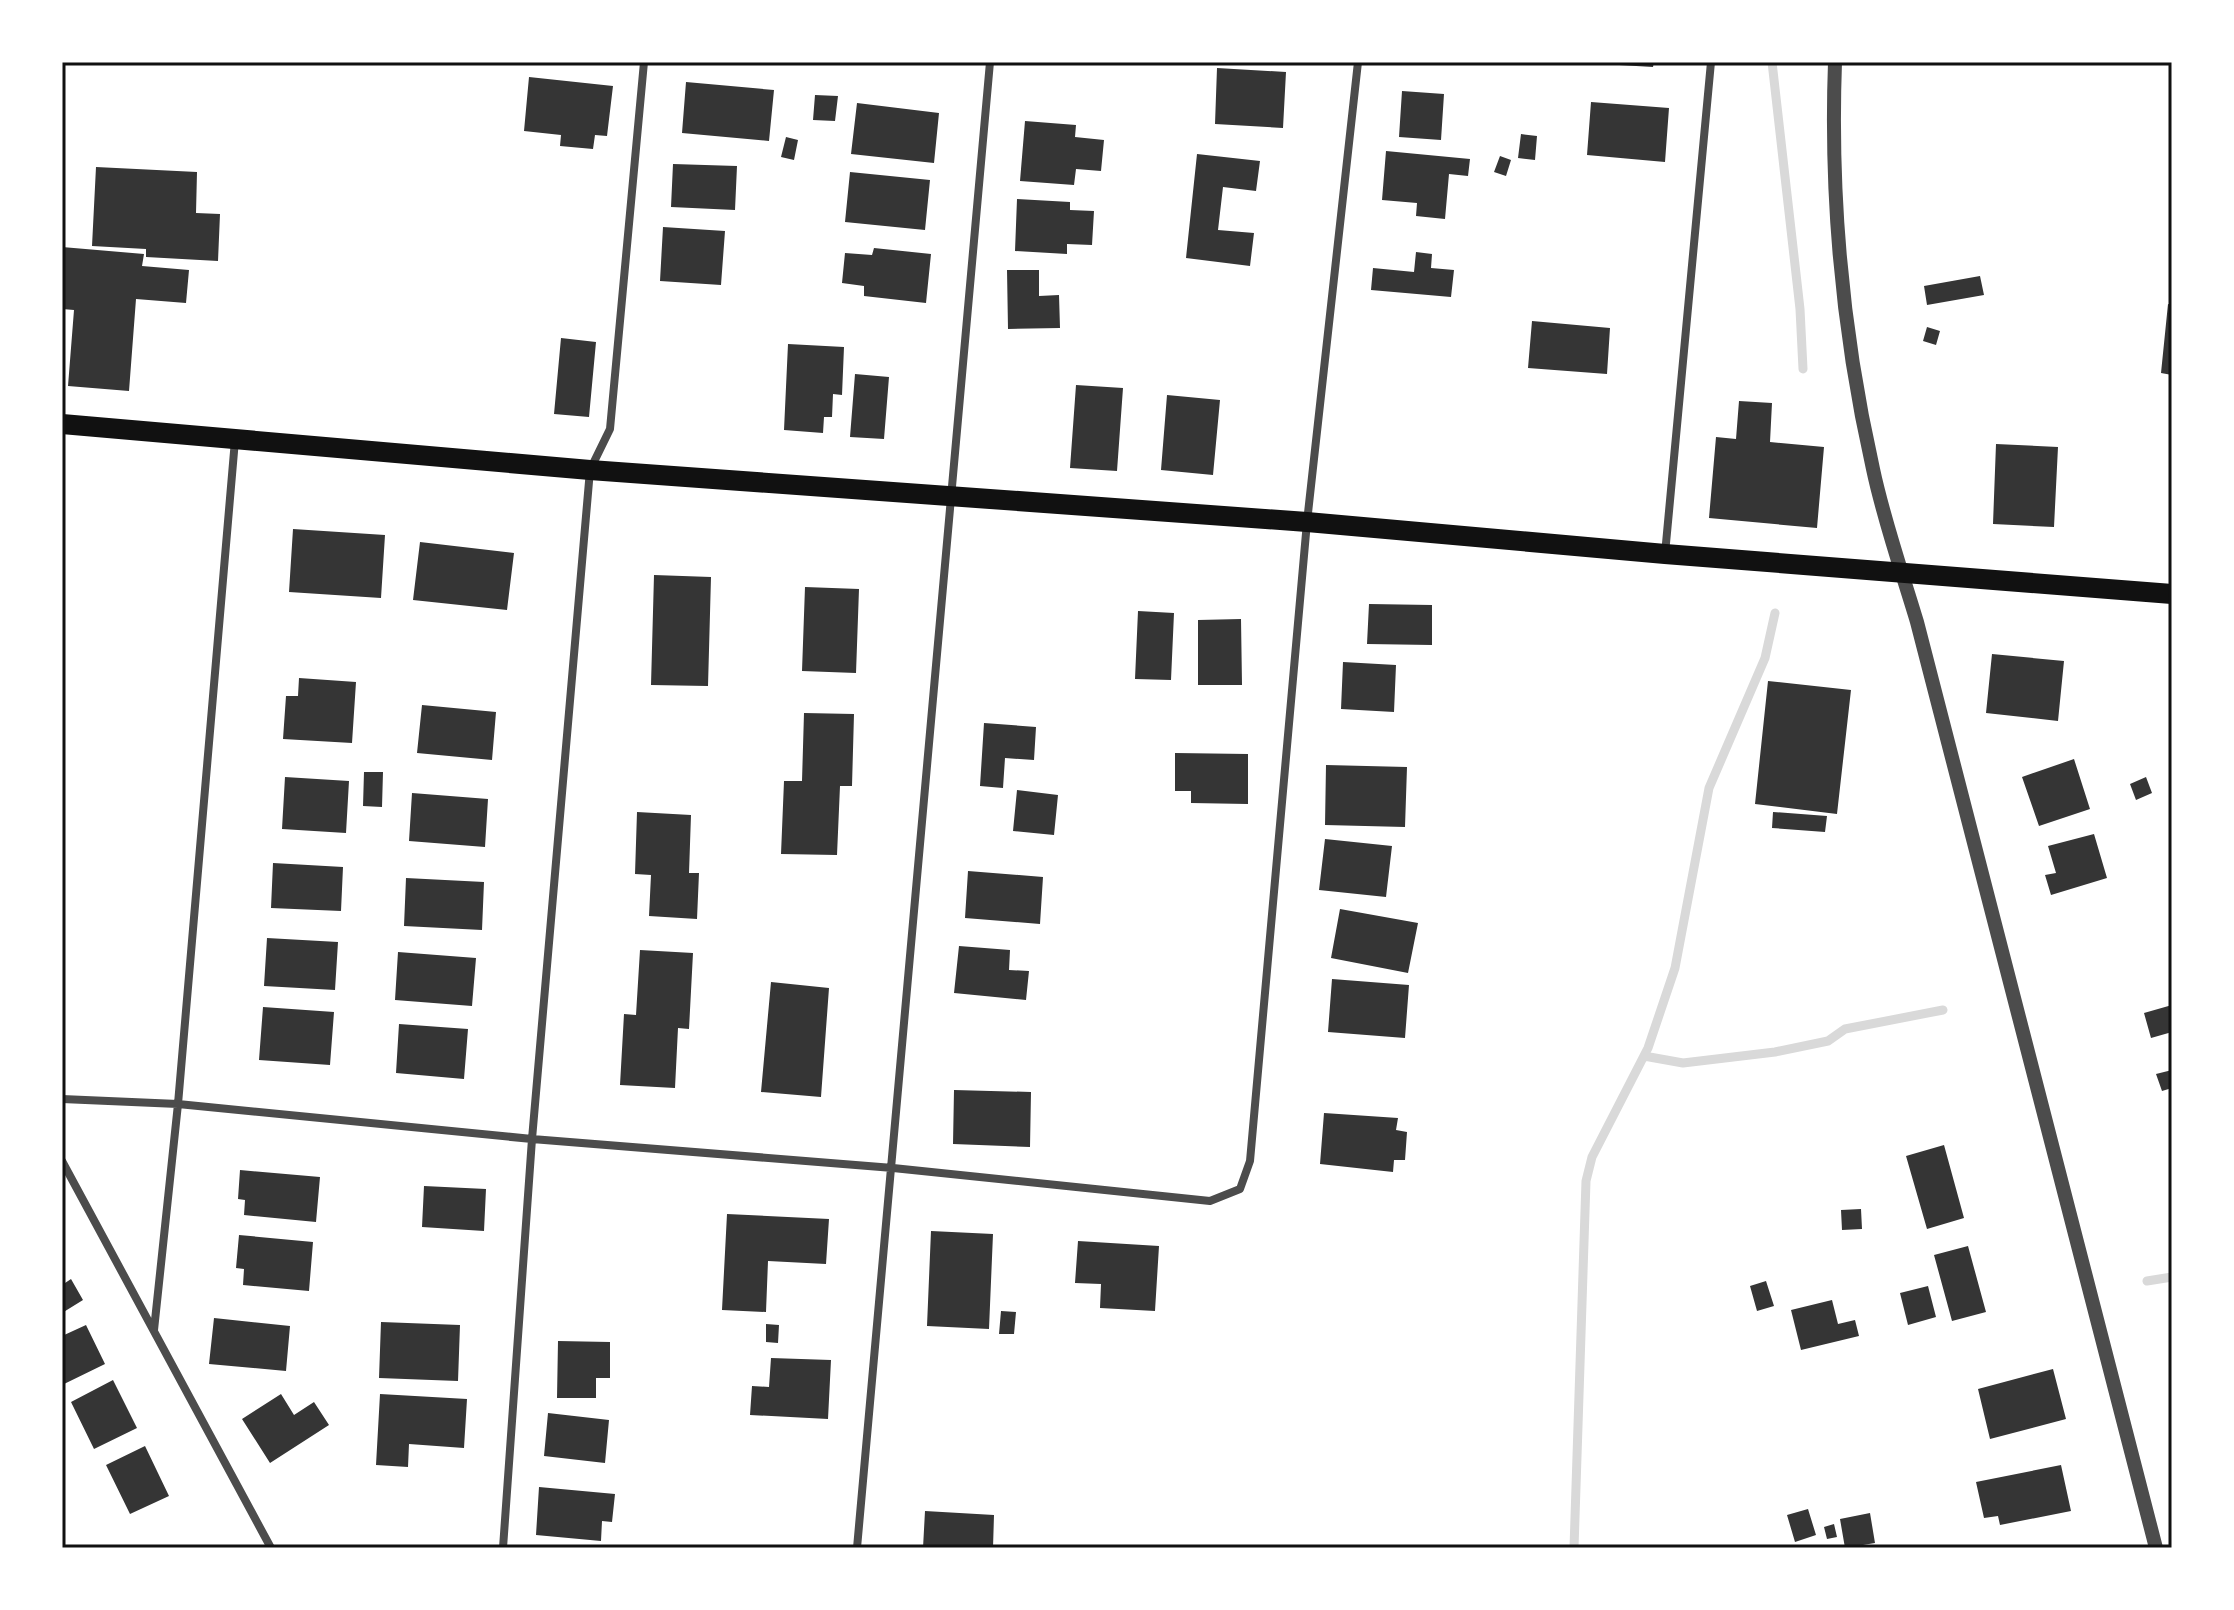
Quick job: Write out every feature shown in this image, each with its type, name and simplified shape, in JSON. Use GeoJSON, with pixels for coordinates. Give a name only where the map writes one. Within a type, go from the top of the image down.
{"type":"FeatureCollection","features":[{"type":"Feature","properties":{"kind":"main road"},"geometry":{"type":"LineString","coordinates":[[62,424],[590,470],[1307,522],[2172,594]]}},
{"type":"Feature","properties":{"kind":"street"},"geometry":{"type":"LineString","coordinates":[[503,1548],[532,1139],[590,470],[610,429],[644,62]]}},
{"type":"Feature","properties":{"kind":"street"},"geometry":{"type":"LineString","coordinates":[[857,1548],[990,62]]}},
{"type":"Feature","properties":{"kind":"street"},"geometry":{"type":"LineString","coordinates":[[62,1099],[178,1104],[532,1139],[893,1168],[1210,1201],[1240,1189],[1250,1161],[1307,522],[1358,62]]}},
{"type":"Feature","properties":{"kind":"street"},"geometry":{"type":"LineString","coordinates":[[1665,554],[1711,62]]}},
{"type":"Feature","properties":{"kind":"street"},"geometry":{"type":"LineString","coordinates":[[1835,62],[1832,133],[1834,207],[1853,358],[1873,470],[1917,622],[2156,1548]]}},
{"type":"Feature","properties":{"kind":"street"},"geometry":{"type":"LineString","coordinates":[[154,1330],[178,1104],[236,439]]}},
{"type":"Feature","properties":{"kind":"street"},"geometry":{"type":"LineString","coordinates":[[62,1161],[271,1548]]}},
{"type":"Feature","properties":{"kind":"building"},"geometry":{"type":"Polygon","coordinates":[[[1619,62],[1654,62],[1653,67],[1619,65],[1619,62]]]}},
{"type":"Feature","properties":{"kind":"building"},"geometry":{"type":"Polygon","coordinates":[[[1217,68],[1286,72],[1283,128],[1215,124],[1217,68]]]}},
{"type":"Feature","properties":{"kind":"building"},"geometry":{"type":"Polygon","coordinates":[[[529,77],[613,86],[607,136],[595,135],[593,149],[560,146],[561,135],[524,131],[529,77]]]}},
{"type":"Feature","properties":{"kind":"building"},"geometry":{"type":"Polygon","coordinates":[[[686,82],[774,90],[769,141],[682,133],[686,82]]]}},
{"type":"Feature","properties":{"kind":"building"},"geometry":{"type":"Polygon","coordinates":[[[1402,91],[1444,94],[1441,140],[1399,137],[1402,91]]]}},
{"type":"Feature","properties":{"kind":"building"},"geometry":{"type":"Polygon","coordinates":[[[815,95],[838,96],[835,121],[813,120],[815,95]]]}},
{"type":"Feature","properties":{"kind":"building"},"geometry":{"type":"Polygon","coordinates":[[[1591,102],[1669,108],[1665,162],[1587,155],[1591,102]]]}},
{"type":"Feature","properties":{"kind":"building"},"geometry":{"type":"Polygon","coordinates":[[[857,103],[939,113],[934,163],[851,154],[857,103]]]}},
{"type":"Feature","properties":{"kind":"building"},"geometry":{"type":"Polygon","coordinates":[[[1025,121],[1076,125],[1075,137],[1104,140],[1101,171],[1076,169],[1074,185],[1020,181],[1025,121]]]}},
{"type":"Feature","properties":{"kind":"building"},"geometry":{"type":"Polygon","coordinates":[[[1521,134],[1537,136],[1535,160],[1518,158],[1521,134]]]}},
{"type":"Feature","properties":{"kind":"building"},"geometry":{"type":"Polygon","coordinates":[[[786,137],[798,140],[794,160],[781,157],[786,137]]]}},
{"type":"Feature","properties":{"kind":"building"},"geometry":{"type":"Polygon","coordinates":[[[1386,151],[1470,159],[1468,176],[1449,174],[1445,219],[1416,216],[1417,203],[1382,200],[1386,151]]]}},
{"type":"Feature","properties":{"kind":"building"},"geometry":{"type":"Polygon","coordinates":[[[1197,154],[1260,161],[1256,191],[1223,187],[1218,230],[1254,233],[1250,266],[1186,258],[1197,154]]]}},
{"type":"Feature","properties":{"kind":"building"},"geometry":{"type":"Polygon","coordinates":[[[1500,156],[1511,160],[1506,176],[1494,172],[1500,156]]]}},
{"type":"Feature","properties":{"kind":"building"},"geometry":{"type":"Polygon","coordinates":[[[673,164],[737,166],[735,210],[671,207],[673,164]]]}},
{"type":"Feature","properties":{"kind":"building"},"geometry":{"type":"Polygon","coordinates":[[[96,167],[197,172],[196,213],[220,214],[218,261],[146,257],[146,249],[92,246],[96,167]]]}},
{"type":"Feature","properties":{"kind":"building"},"geometry":{"type":"Polygon","coordinates":[[[850,172],[930,180],[925,230],[845,222],[850,172]]]}},
{"type":"Feature","properties":{"kind":"building"},"geometry":{"type":"Polygon","coordinates":[[[1017,199],[1070,202],[1070,210],[1094,211],[1092,245],[1067,244],[1067,254],[1015,251],[1017,199]]]}},
{"type":"Feature","properties":{"kind":"building"},"geometry":{"type":"Polygon","coordinates":[[[663,227],[725,231],[721,285],[660,281],[663,227]]]}},
{"type":"Feature","properties":{"kind":"building"},"geometry":{"type":"Polygon","coordinates":[[[62,247],[144,254],[142,266],[189,270],[186,303],[136,299],[129,391],[68,386],[74,310],[62,309],[62,247]]]}},
{"type":"Feature","properties":{"kind":"building"},"geometry":{"type":"Polygon","coordinates":[[[874,248],[931,254],[926,303],[864,296],[864,286],[842,283],[845,253],[872,255],[874,248]]]}},
{"type":"Feature","properties":{"kind":"building"},"geometry":{"type":"Polygon","coordinates":[[[1416,252],[1432,254],[1431,268],[1454,270],[1451,297],[1371,290],[1373,268],[1414,272],[1416,252]]]}},
{"type":"Feature","properties":{"kind":"building"},"geometry":{"type":"Polygon","coordinates":[[[1007,270],[1039,270],[1039,296],[1059,295],[1060,328],[1008,329],[1007,270]]]}},
{"type":"Feature","properties":{"kind":"building"},"geometry":{"type":"Polygon","coordinates":[[[1980,276],[1984,295],[1927,305],[1924,286],[1980,276]]]}},
{"type":"Feature","properties":{"kind":"building"},"geometry":{"type":"Polygon","coordinates":[[[2168,304],[2172,305],[2172,375],[2161,373],[2168,304]]]}},
{"type":"Feature","properties":{"kind":"building"},"geometry":{"type":"Polygon","coordinates":[[[1532,321],[1610,328],[1607,374],[1528,368],[1532,321]]]}},
{"type":"Feature","properties":{"kind":"building"},"geometry":{"type":"Polygon","coordinates":[[[1927,327],[1940,331],[1936,345],[1923,341],[1927,327]]]}},
{"type":"Feature","properties":{"kind":"building"},"geometry":{"type":"Polygon","coordinates":[[[561,338],[596,342],[589,417],[554,414],[561,338]]]}},
{"type":"Feature","properties":{"kind":"building"},"geometry":{"type":"Polygon","coordinates":[[[788,344],[844,347],[842,395],[833,394],[832,417],[824,417],[823,433],[784,430],[788,344]]]}},
{"type":"Feature","properties":{"kind":"building"},"geometry":{"type":"Polygon","coordinates":[[[855,374],[889,377],[884,439],[850,437],[855,374]]]}},
{"type":"Feature","properties":{"kind":"building"},"geometry":{"type":"Polygon","coordinates":[[[1076,385],[1123,388],[1117,471],[1070,468],[1076,385]]]}},
{"type":"Feature","properties":{"kind":"building"},"geometry":{"type":"Polygon","coordinates":[[[1167,395],[1220,400],[1213,475],[1161,470],[1167,395]]]}},
{"type":"Feature","properties":{"kind":"building"},"geometry":{"type":"Polygon","coordinates":[[[1739,401],[1772,403],[1770,442],[1824,447],[1817,528],[1709,518],[1716,437],[1736,439],[1739,401]]]}},
{"type":"Feature","properties":{"kind":"building"},"geometry":{"type":"Polygon","coordinates":[[[1996,444],[2058,447],[2054,527],[1993,524],[1996,444]]]}},
{"type":"Feature","properties":{"kind":"building"},"geometry":{"type":"Polygon","coordinates":[[[293,529],[385,535],[381,598],[289,592],[293,529]]]}},
{"type":"Feature","properties":{"kind":"building"},"geometry":{"type":"Polygon","coordinates":[[[420,542],[514,553],[507,610],[413,600],[420,542]]]}},
{"type":"Feature","properties":{"kind":"building"},"geometry":{"type":"Polygon","coordinates":[[[654,575],[711,577],[708,686],[651,685],[654,575]]]}},
{"type":"Feature","properties":{"kind":"building"},"geometry":{"type":"Polygon","coordinates":[[[805,587],[859,589],[856,673],[802,671],[805,587]]]}},
{"type":"Feature","properties":{"kind":"building"},"geometry":{"type":"Polygon","coordinates":[[[1369,604],[1432,605],[1432,645],[1367,644],[1369,604]]]}},
{"type":"Feature","properties":{"kind":"building"},"geometry":{"type":"Polygon","coordinates":[[[1138,611],[1174,613],[1171,680],[1135,679],[1138,611]]]}},
{"type":"Feature","properties":{"kind":"building"},"geometry":{"type":"Polygon","coordinates":[[[1241,619],[1242,685],[1198,685],[1198,620],[1241,619]]]}},
{"type":"Feature","properties":{"kind":"building"},"geometry":{"type":"Polygon","coordinates":[[[1992,654],[2064,661],[2058,721],[1986,713],[1992,654]]]}},
{"type":"Feature","properties":{"kind":"building"},"geometry":{"type":"Polygon","coordinates":[[[1343,662],[1396,665],[1394,712],[1341,709],[1343,662]]]}},
{"type":"Feature","properties":{"kind":"building"},"geometry":{"type":"Polygon","coordinates":[[[299,678],[356,682],[352,743],[283,739],[286,696],[298,696],[299,678]]]}},
{"type":"Feature","properties":{"kind":"building"},"geometry":{"type":"Polygon","coordinates":[[[1768,681],[1851,690],[1837,814],[1755,804],[1768,681]]]}},
{"type":"Feature","properties":{"kind":"building"},"geometry":{"type":"Polygon","coordinates":[[[422,705],[496,712],[492,760],[417,753],[422,705]]]}},
{"type":"Feature","properties":{"kind":"building"},"geometry":{"type":"Polygon","coordinates":[[[804,713],[854,714],[852,786],[840,786],[837,855],[781,854],[784,781],[802,781],[804,713]]]}},
{"type":"Feature","properties":{"kind":"building"},"geometry":{"type":"Polygon","coordinates":[[[984,723],[1036,727],[1034,760],[1005,758],[1003,788],[980,786],[984,723]]]}},
{"type":"Feature","properties":{"kind":"building"},"geometry":{"type":"Polygon","coordinates":[[[1175,753],[1248,754],[1248,804],[1191,803],[1191,791],[1175,791],[1175,753]]]}},
{"type":"Feature","properties":{"kind":"building"},"geometry":{"type":"Polygon","coordinates":[[[2074,759],[2090,809],[2039,826],[2022,777],[2074,759]]]}},
{"type":"Feature","properties":{"kind":"building"},"geometry":{"type":"Polygon","coordinates":[[[1326,765],[1407,767],[1405,827],[1325,825],[1326,765]]]}},
{"type":"Feature","properties":{"kind":"building"},"geometry":{"type":"Polygon","coordinates":[[[364,772],[383,772],[382,807],[363,806],[364,772]]]}},
{"type":"Feature","properties":{"kind":"building"},"geometry":{"type":"Polygon","coordinates":[[[285,777],[349,781],[346,833],[282,829],[285,777]]]}},
{"type":"Feature","properties":{"kind":"building"},"geometry":{"type":"Polygon","coordinates":[[[2146,777],[2152,793],[2136,800],[2130,784],[2146,777]]]}},
{"type":"Feature","properties":{"kind":"building"},"geometry":{"type":"Polygon","coordinates":[[[1017,790],[1058,795],[1054,835],[1013,831],[1017,790]]]}},
{"type":"Feature","properties":{"kind":"building"},"geometry":{"type":"Polygon","coordinates":[[[412,793],[488,799],[485,847],[409,841],[412,793]]]}},
{"type":"Feature","properties":{"kind":"building"},"geometry":{"type":"Polygon","coordinates":[[[637,812],[691,815],[689,873],[699,873],[697,919],[649,916],[651,875],[635,874],[637,812]]]}},
{"type":"Feature","properties":{"kind":"building"},"geometry":{"type":"Polygon","coordinates":[[[1773,812],[1827,816],[1825,832],[1772,828],[1773,812]]]}},
{"type":"Feature","properties":{"kind":"building"},"geometry":{"type":"Polygon","coordinates":[[[2094,834],[2107,878],[2051,895],[2045,875],[2056,873],[2048,846],[2094,834]]]}},
{"type":"Feature","properties":{"kind":"building"},"geometry":{"type":"Polygon","coordinates":[[[1325,839],[1392,846],[1386,897],[1319,890],[1325,839]]]}},
{"type":"Feature","properties":{"kind":"building"},"geometry":{"type":"Polygon","coordinates":[[[273,863],[343,867],[341,911],[271,908],[273,863]]]}},
{"type":"Feature","properties":{"kind":"building"},"geometry":{"type":"Polygon","coordinates":[[[968,871],[1043,877],[1040,924],[965,918],[968,871]]]}},
{"type":"Feature","properties":{"kind":"building"},"geometry":{"type":"Polygon","coordinates":[[[406,878],[484,882],[482,930],[404,926],[406,878]]]}},
{"type":"Feature","properties":{"kind":"building"},"geometry":{"type":"Polygon","coordinates":[[[1340,909],[1418,923],[1408,973],[1331,958],[1340,909]]]}},
{"type":"Feature","properties":{"kind":"building"},"geometry":{"type":"Polygon","coordinates":[[[267,938],[338,942],[335,990],[264,986],[267,938]]]}},
{"type":"Feature","properties":{"kind":"building"},"geometry":{"type":"Polygon","coordinates":[[[959,946],[1010,950],[1009,970],[1029,971],[1026,1000],[954,993],[959,946]]]}},
{"type":"Feature","properties":{"kind":"building"},"geometry":{"type":"Polygon","coordinates":[[[640,950],[693,953],[689,1029],[678,1028],[675,1088],[620,1085],[624,1014],[636,1015],[640,950]]]}},
{"type":"Feature","properties":{"kind":"building"},"geometry":{"type":"Polygon","coordinates":[[[398,952],[476,958],[472,1006],[395,1000],[398,952]]]}},
{"type":"Feature","properties":{"kind":"building"},"geometry":{"type":"Polygon","coordinates":[[[1332,979],[1409,985],[1405,1038],[1328,1032],[1332,979]]]}},
{"type":"Feature","properties":{"kind":"building"},"geometry":{"type":"Polygon","coordinates":[[[771,982],[829,988],[821,1097],[761,1092],[771,982]]]}},
{"type":"Feature","properties":{"kind":"building"},"geometry":{"type":"Polygon","coordinates":[[[2172,1005],[2172,1032],[2151,1038],[2144,1013],[2172,1005]]]}},
{"type":"Feature","properties":{"kind":"building"},"geometry":{"type":"Polygon","coordinates":[[[263,1007],[334,1012],[330,1065],[259,1060],[263,1007]]]}},
{"type":"Feature","properties":{"kind":"building"},"geometry":{"type":"Polygon","coordinates":[[[399,1024],[468,1029],[464,1079],[396,1073],[399,1024]]]}},
{"type":"Feature","properties":{"kind":"building"},"geometry":{"type":"Polygon","coordinates":[[[2172,1070],[2172,1088],[2162,1091],[2156,1074],[2172,1070]]]}},
{"type":"Feature","properties":{"kind":"building"},"geometry":{"type":"Polygon","coordinates":[[[954,1090],[1031,1092],[1030,1147],[953,1144],[954,1090]]]}},
{"type":"Feature","properties":{"kind":"building"},"geometry":{"type":"Polygon","coordinates":[[[1324,1113],[1398,1118],[1396,1130],[1407,1132],[1405,1160],[1394,1160],[1393,1172],[1320,1164],[1324,1113]]]}},
{"type":"Feature","properties":{"kind":"building"},"geometry":{"type":"Polygon","coordinates":[[[1944,1145],[1964,1218],[1927,1229],[1906,1156],[1944,1145]]]}},
{"type":"Feature","properties":{"kind":"building"},"geometry":{"type":"Polygon","coordinates":[[[240,1170],[320,1177],[316,1222],[244,1215],[245,1200],[238,1199],[240,1170]]]}},
{"type":"Feature","properties":{"kind":"building"},"geometry":{"type":"Polygon","coordinates":[[[424,1186],[486,1189],[484,1231],[422,1227],[424,1186]]]}},
{"type":"Feature","properties":{"kind":"building"},"geometry":{"type":"Polygon","coordinates":[[[1861,1209],[1862,1229],[1842,1230],[1841,1210],[1861,1209]]]}},
{"type":"Feature","properties":{"kind":"building"},"geometry":{"type":"Polygon","coordinates":[[[727,1214],[829,1219],[826,1264],[768,1261],[766,1312],[722,1310],[727,1214]]]}},
{"type":"Feature","properties":{"kind":"building"},"geometry":{"type":"Polygon","coordinates":[[[931,1231],[993,1234],[989,1329],[927,1326],[931,1231]]]}},
{"type":"Feature","properties":{"kind":"building"},"geometry":{"type":"Polygon","coordinates":[[[239,1235],[313,1242],[309,1291],[243,1285],[244,1269],[236,1268],[239,1235]]]}},
{"type":"Feature","properties":{"kind":"building"},"geometry":{"type":"Polygon","coordinates":[[[1078,1241],[1159,1246],[1155,1311],[1100,1308],[1101,1284],[1075,1283],[1078,1241]]]}},
{"type":"Feature","properties":{"kind":"building"},"geometry":{"type":"Polygon","coordinates":[[[1968,1246],[1986,1312],[1952,1321],[1934,1255],[1968,1246]]]}},
{"type":"Feature","properties":{"kind":"building"},"geometry":{"type":"Polygon","coordinates":[[[71,1279],[83,1300],[62,1313],[62,1285],[71,1279]]]}},
{"type":"Feature","properties":{"kind":"building"},"geometry":{"type":"Polygon","coordinates":[[[1766,1281],[1774,1306],[1757,1311],[1750,1286],[1766,1281]]]}},
{"type":"Feature","properties":{"kind":"building"},"geometry":{"type":"Polygon","coordinates":[[[1928,1286],[1936,1317],[1908,1325],[1900,1293],[1928,1286]]]}},
{"type":"Feature","properties":{"kind":"building"},"geometry":{"type":"Polygon","coordinates":[[[1832,1300],[1838,1324],[1855,1320],[1859,1336],[1801,1350],[1791,1310],[1832,1300]]]}},
{"type":"Feature","properties":{"kind":"building"},"geometry":{"type":"Polygon","coordinates":[[[1001,1311],[1016,1312],[1014,1334],[999,1334],[1001,1311]]]}},
{"type":"Feature","properties":{"kind":"building"},"geometry":{"type":"Polygon","coordinates":[[[214,1318],[290,1326],[286,1371],[209,1364],[214,1318]]]}},
{"type":"Feature","properties":{"kind":"building"},"geometry":{"type":"Polygon","coordinates":[[[381,1322],[460,1325],[458,1381],[379,1378],[381,1322]]]}},
{"type":"Feature","properties":{"kind":"building"},"geometry":{"type":"Polygon","coordinates":[[[766,1324],[779,1325],[778,1343],[766,1342],[766,1324]]]}},
{"type":"Feature","properties":{"kind":"building"},"geometry":{"type":"Polygon","coordinates":[[[86,1325],[105,1364],[62,1385],[62,1336],[86,1325]]]}},
{"type":"Feature","properties":{"kind":"building"},"geometry":{"type":"Polygon","coordinates":[[[558,1341],[610,1342],[610,1378],[596,1378],[596,1398],[557,1398],[558,1341]]]}},
{"type":"Feature","properties":{"kind":"building"},"geometry":{"type":"Polygon","coordinates":[[[771,1358],[831,1360],[828,1419],[750,1415],[752,1386],[769,1387],[771,1358]]]}},
{"type":"Feature","properties":{"kind":"building"},"geometry":{"type":"Polygon","coordinates":[[[2053,1369],[2066,1419],[1990,1439],[1978,1389],[2053,1369]]]}},
{"type":"Feature","properties":{"kind":"building"},"geometry":{"type":"Polygon","coordinates":[[[113,1380],[137,1428],[94,1449],[71,1402],[113,1380]]]}},
{"type":"Feature","properties":{"kind":"building"},"geometry":{"type":"Polygon","coordinates":[[[281,1394],[294,1415],[314,1402],[329,1425],[270,1463],[242,1419],[281,1394]]]}},
{"type":"Feature","properties":{"kind":"building"},"geometry":{"type":"Polygon","coordinates":[[[380,1394],[467,1399],[464,1448],[409,1444],[408,1467],[376,1465],[380,1394]]]}},
{"type":"Feature","properties":{"kind":"building"},"geometry":{"type":"Polygon","coordinates":[[[548,1413],[609,1420],[605,1463],[544,1456],[548,1413]]]}},
{"type":"Feature","properties":{"kind":"building"},"geometry":{"type":"Polygon","coordinates":[[[145,1446],[169,1496],[130,1514],[106,1465],[145,1446]]]}},
{"type":"Feature","properties":{"kind":"building"},"geometry":{"type":"Polygon","coordinates":[[[2061,1465],[2071,1511],[2000,1525],[1998,1516],[1984,1518],[1976,1482],[2061,1465]]]}},
{"type":"Feature","properties":{"kind":"building"},"geometry":{"type":"Polygon","coordinates":[[[539,1487],[615,1494],[612,1522],[602,1521],[601,1541],[536,1535],[539,1487]]]}},
{"type":"Feature","properties":{"kind":"building"},"geometry":{"type":"Polygon","coordinates":[[[1808,1509],[1816,1535],[1795,1542],[1787,1515],[1808,1509]]]}},
{"type":"Feature","properties":{"kind":"building"},"geometry":{"type":"Polygon","coordinates":[[[925,1511],[994,1515],[993,1548],[923,1548],[925,1511]]]}},
{"type":"Feature","properties":{"kind":"building"},"geometry":{"type":"Polygon","coordinates":[[[1870,1513],[1875,1543],[1845,1548],[1840,1519],[1870,1513]]]}},
{"type":"Feature","properties":{"kind":"building"},"geometry":{"type":"Polygon","coordinates":[[[1834,1524],[1837,1537],[1827,1539],[1824,1527],[1834,1524]]]}},
{"type":"Feature","properties":{"kind":"waterway"},"geometry":{"type":"LineString","coordinates":[[1772,62],[1800,309],[1803,369]]}},
{"type":"Feature","properties":{"kind":"waterway"},"geometry":{"type":"LineString","coordinates":[[1574,1548],[1586,1181],[1592,1157],[1648,1048],[1675,968],[1709,788],[1765,658],[1775,613]]}},
{"type":"Feature","properties":{"kind":"waterway"},"geometry":{"type":"LineString","coordinates":[[1644,1056],[1683,1063],[1775,1052],[1828,1041],[1845,1029],[1943,1010]]}},
{"type":"Feature","properties":{"kind":"waterway"},"geometry":{"type":"LineString","coordinates":[[2147,1281],[2172,1277]]}}]}
